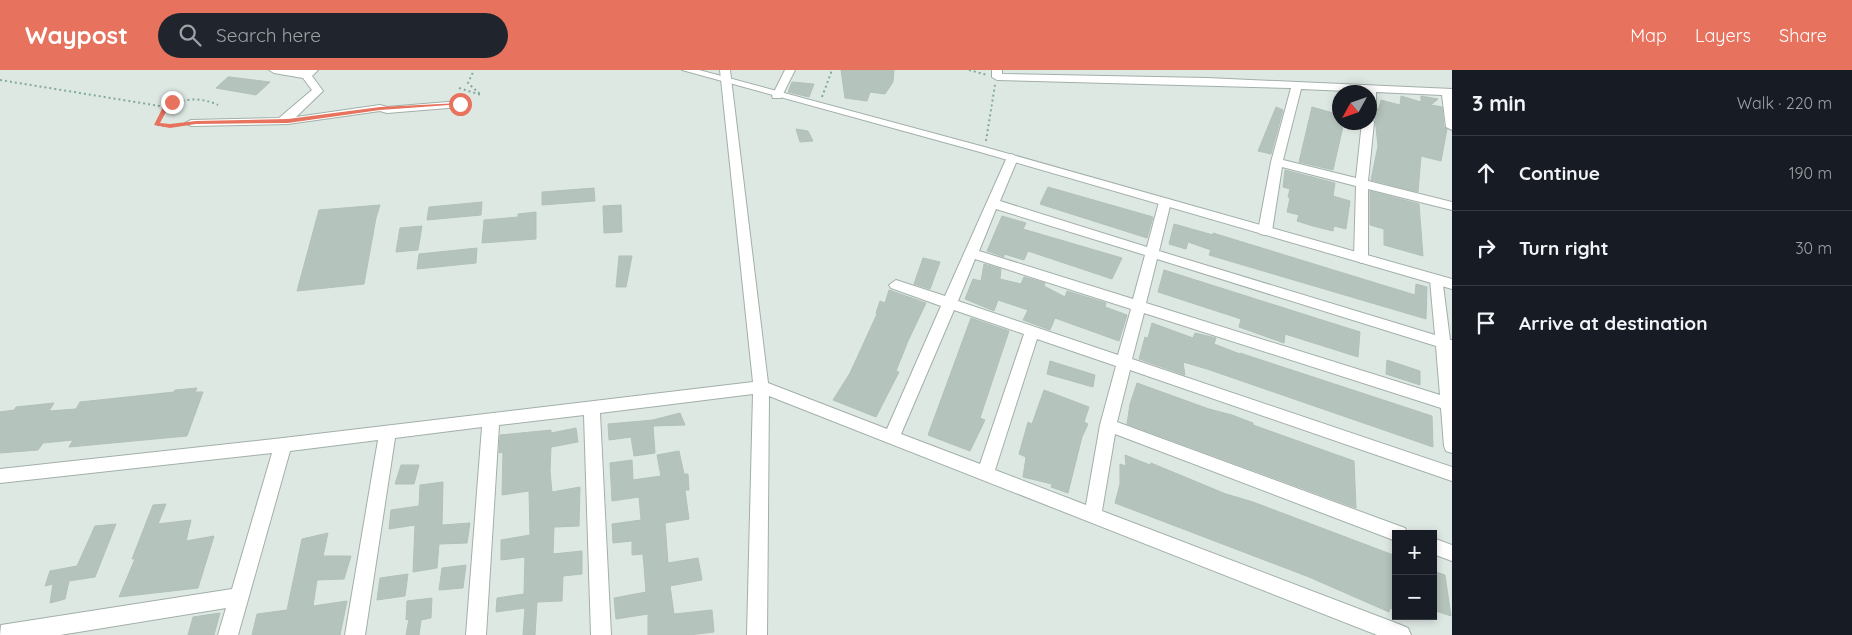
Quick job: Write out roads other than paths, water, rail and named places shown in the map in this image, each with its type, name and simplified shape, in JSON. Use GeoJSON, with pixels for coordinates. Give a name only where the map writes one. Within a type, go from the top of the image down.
{"type":"FeatureCollection","features":[{"type":"Feature","properties":{"kind":"street"},"geometry":{"type":"LineString","coordinates":[[274,70],[309,73],[318,91],[303,102],[297,112],[282,121]]}},
{"type":"Feature","properties":{"kind":"street"},"geometry":{"type":"LineString","coordinates":[[687,70],[725,75],[777,96],[984,150],[1452,284]]}},
{"type":"Feature","properties":{"kind":"street"},"geometry":{"type":"LineString","coordinates":[[777,96],[790,70]]}},
{"type":"Feature","properties":{"kind":"street"},"geometry":{"type":"LineString","coordinates":[[997,74],[1332,86]]}},
{"type":"Feature","properties":{"kind":"street"},"geometry":{"type":"LineString","coordinates":[[725,75],[761,386],[757,635]]}},
{"type":"Feature","properties":{"kind":"street"},"geometry":{"type":"LineString","coordinates":[[1265,231],[1276,162],[1297,85]]}},
{"type":"Feature","properties":{"kind":"street"},"geometry":{"type":"LineString","coordinates":[[1377,88],[1450,92],[1452,127]]}},
{"type":"Feature","properties":{"kind":"street"},"geometry":{"type":"LineString","coordinates":[[191,123],[282,121],[380,108],[460,104]]}},
{"type":"Feature","properties":{"kind":"street"},"geometry":{"type":"LineString","coordinates":[[1361,258],[1362,183],[1367,130]]}},
{"type":"Feature","properties":{"kind":"street"},"geometry":{"type":"LineString","coordinates":[[892,436],[994,204],[1012,158]]}},
{"type":"Feature","properties":{"kind":"street"},"geometry":{"type":"LineString","coordinates":[[1276,162],[1452,206]]}},
{"type":"Feature","properties":{"kind":"street"},"geometry":{"type":"LineString","coordinates":[[1092,514],[1108,425],[1165,202]]}},
{"type":"Feature","properties":{"kind":"street"},"geometry":{"type":"LineString","coordinates":[[994,204],[1447,345]]}},
{"type":"Feature","properties":{"kind":"street"},"geometry":{"type":"LineString","coordinates":[[971,253],[1450,405]]}},
{"type":"Feature","properties":{"kind":"street"},"geometry":{"type":"LineString","coordinates":[[1437,280],[1447,345],[1452,446]]}},
{"type":"Feature","properties":{"kind":"street"},"geometry":{"type":"LineString","coordinates":[[896,285],[1452,474]]}},
{"type":"Feature","properties":{"kind":"street"},"geometry":{"type":"LineString","coordinates":[[986,473],[1032,331]]}},
{"type":"Feature","properties":{"kind":"street"},"geometry":{"type":"LineString","coordinates":[[0,476],[283,445],[761,386],[1401,635]]}},
{"type":"Feature","properties":{"kind":"street"},"geometry":{"type":"LineString","coordinates":[[592,407],[601,635]]}},
{"type":"Feature","properties":{"kind":"street"},"geometry":{"type":"LineString","coordinates":[[476,635],[491,420]]}},
{"type":"Feature","properties":{"kind":"street"},"geometry":{"type":"LineString","coordinates":[[1108,425],[1392,531]]}},
{"type":"Feature","properties":{"kind":"street"},"geometry":{"type":"LineString","coordinates":[[355,635],[388,432]]}},
{"type":"Feature","properties":{"kind":"street"},"geometry":{"type":"LineString","coordinates":[[228,635],[283,445]]}},
{"type":"Feature","properties":{"kind":"street"},"geometry":{"type":"LineString","coordinates":[[1437,547],[1452,553]]}},
{"type":"Feature","properties":{"kind":"street"},"geometry":{"type":"LineString","coordinates":[[1,635],[238,597]]}}]}
